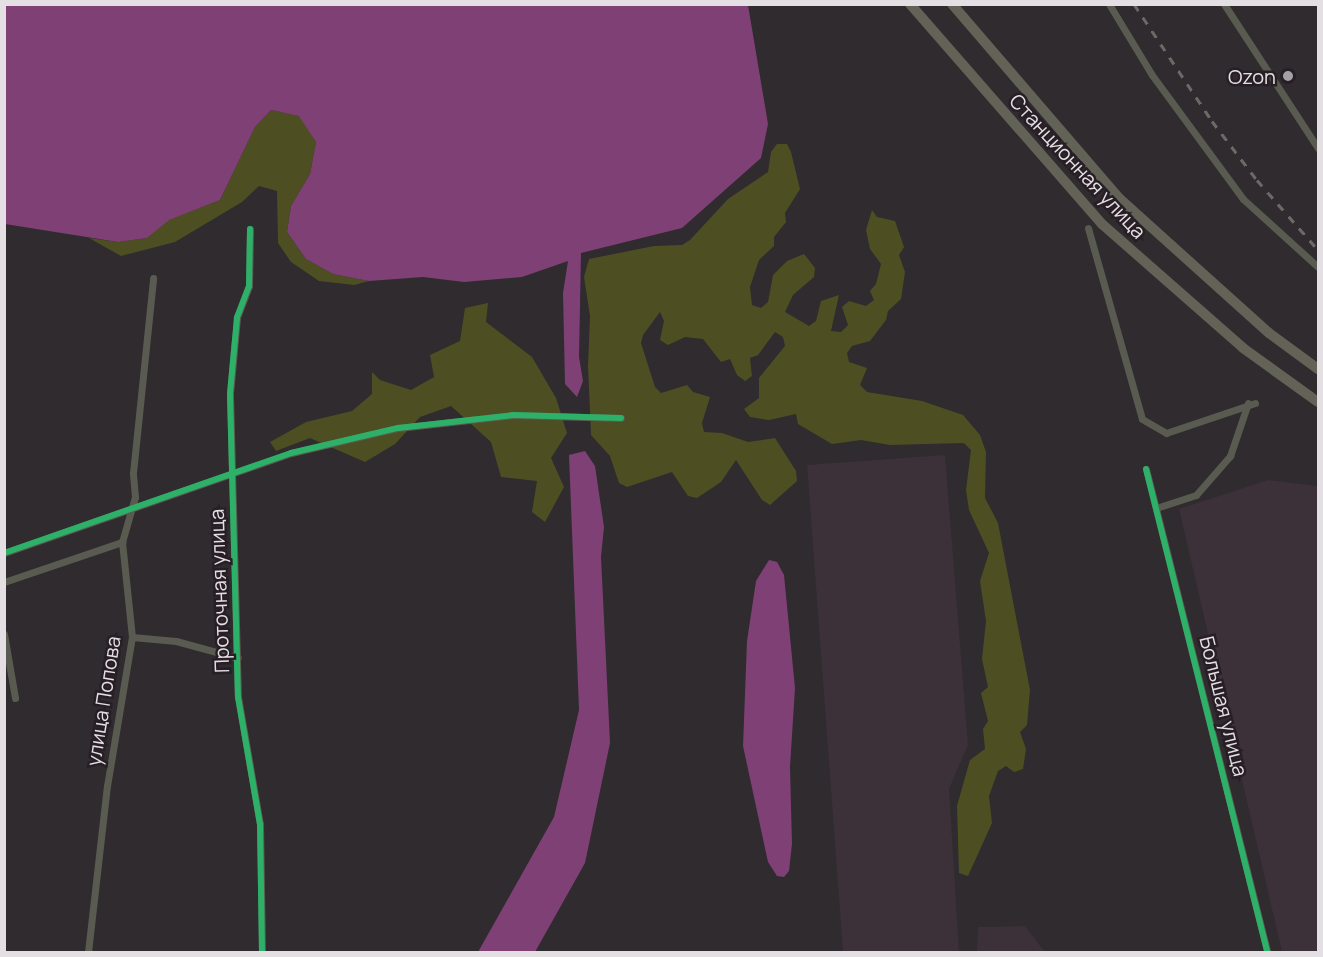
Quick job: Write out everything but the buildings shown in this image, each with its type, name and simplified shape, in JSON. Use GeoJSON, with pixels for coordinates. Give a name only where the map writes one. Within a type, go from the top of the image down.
{"type":"FeatureCollection","features":[{"type":"Feature","properties":{"kind":"main road","name":"Станционная улица"},"geometry":{"type":"LineString","coordinates":[[910,4],[1102,224],[1243,348],[1318,402]]}},
{"type":"Feature","properties":{"kind":"main road","name":"Станционная улица"},"geometry":{"type":"LineString","coordinates":[[952,4],[1127,205],[1269,333],[1318,369]]}},
{"type":"Feature","properties":{"kind":"street"},"geometry":{"type":"LineString","coordinates":[[1109,4],[1152,75],[1243,199],[1318,267]]}},
{"type":"Feature","properties":{"kind":"street"},"geometry":{"type":"LineString","coordinates":[[1224,4],[1318,148]]}},
{"type":"Feature","properties":{"kind":"street"},"geometry":{"type":"LineString","coordinates":[[1088,228],[1142,419],[1166,433],[1252,403],[1230,456],[1197,495],[1156,508]]}},
{"type":"Feature","properties":{"kind":"street","name":"Проточная улица"},"geometry":{"type":"LineString","coordinates":[[250,229],[249,286],[237,318],[230,394],[241,732],[255,777],[260,824],[262,952]]}},
{"type":"Feature","properties":{"kind":"street","name":"улица Попова"},"geometry":{"type":"LineString","coordinates":[[88,952],[106,786],[132,637],[122,542],[130,507],[135,497],[133,473],[153,278]]}},
{"type":"Feature","properties":{"kind":"street"},"geometry":{"type":"LineString","coordinates":[[4,553],[130,507],[291,453],[398,428],[513,415],[621,418]]}},
{"type":"Feature","properties":{"kind":"street","name":"Большая улица"},"geometry":{"type":"LineString","coordinates":[[1146,469],[1267,952]]}},
{"type":"Feature","properties":{"kind":"street"},"geometry":{"type":"LineString","coordinates":[[4,582],[122,542]]}},
{"type":"Feature","properties":{"kind":"street"},"geometry":{"type":"LineString","coordinates":[[4,634],[15,698]]}},
{"type":"Feature","properties":{"kind":"street"},"geometry":{"type":"LineString","coordinates":[[132,637],[176,641],[238,658]]}},
{"type":"Feature","properties":{"kind":"shaded area"},"geometry":{"type":"Polygon","coordinates":[[[4,5],[748,5],[768,124],[761,158],[682,228],[581,253],[579,357],[583,381],[577,397],[565,384],[563,293],[568,261],[522,277],[464,282],[423,277],[369,281],[333,274],[306,259],[287,232],[291,206],[310,174],[316,142],[299,116],[271,110],[255,127],[220,200],[169,220],[147,238],[118,242],[5,224],[4,5]]]}},
{"type":"Feature","properties":{"kind":"shaded area"},"geometry":{"type":"Polygon","coordinates":[[[585,451],[595,466],[604,527],[601,557],[610,743],[585,863],[535,952],[478,952],[554,817],[579,710],[569,455],[585,451]]]}},
{"type":"Feature","properties":{"kind":"shaded area"},"geometry":{"type":"Polygon","coordinates":[[[945,455],[968,745],[949,789],[959,952],[843,952],[807,465],[945,455]]]}},
{"type":"Feature","properties":{"kind":"shaded area"},"geometry":{"type":"Polygon","coordinates":[[[1268,480],[1318,486],[1318,952],[1282,952],[1179,509],[1268,480]]]}},
{"type":"Feature","properties":{"kind":"shaded area"},"geometry":{"type":"Polygon","coordinates":[[[769,560],[777,562],[784,575],[795,688],[790,767],[792,844],[789,871],[784,877],[777,876],[768,862],[743,746],[747,641],[756,581],[769,560]]]}},
{"type":"Feature","properties":{"kind":"shaded area"},"geometry":{"type":"Polygon","coordinates":[[[1025,926],[1045,952],[977,952],[978,927],[1025,926]]]}},
{"type":"Feature","properties":{"kind":"green space"},"geometry":{"type":"Polygon","coordinates":[[[271,110],[300,116],[316,142],[310,174],[291,206],[287,232],[306,259],[333,274],[369,281],[354,285],[319,281],[291,262],[278,243],[277,191],[259,186],[242,202],[175,242],[121,256],[89,238],[118,242],[147,238],[168,220],[220,200],[255,127],[271,110]]]}},
{"type":"Feature","properties":{"kind":"green space"},"geometry":{"type":"Polygon","coordinates":[[[777,144],[787,144],[800,189],[785,213],[786,222],[774,237],[774,246],[759,260],[750,287],[752,305],[761,308],[768,302],[773,275],[787,261],[804,254],[815,268],[814,277],[793,295],[785,312],[809,326],[816,321],[821,301],[839,295],[831,331],[841,332],[848,325],[842,307],[849,301],[866,306],[874,300],[870,291],[876,284],[881,264],[870,249],[866,230],[872,210],[877,217],[895,221],[904,247],[899,255],[905,272],[901,299],[888,311],[886,320],[870,341],[852,346],[847,353],[849,362],[867,368],[860,385],[867,392],[922,401],[963,415],[980,435],[986,452],[985,498],[998,523],[1030,690],[1027,725],[1020,732],[1026,749],[1023,769],[1014,772],[1006,766],[998,771],[989,796],[992,823],[968,876],[959,873],[957,806],[970,760],[985,749],[983,729],[988,721],[981,693],[988,687],[982,659],[986,621],[980,581],[989,553],[969,510],[966,490],[971,450],[964,443],[890,445],[861,440],[832,444],[798,424],[796,414],[769,420],[750,417],[744,409],[759,398],[759,378],[785,346],[783,337],[775,332],[758,355],[750,358],[752,376],[745,381],[737,375],[730,359],[721,362],[703,339],[685,337],[668,345],[660,340],[664,321],[660,312],[643,335],[641,343],[655,387],[661,393],[687,385],[693,392],[710,397],[702,423],[704,432],[722,433],[748,442],[775,438],[796,471],[797,481],[770,505],[762,500],[736,460],[721,482],[697,498],[688,496],[672,472],[627,487],[619,483],[610,456],[591,435],[588,366],[590,316],[584,277],[589,259],[654,246],[682,245],[690,240],[728,199],[768,172],[771,152],[777,144]]]}},
{"type":"Feature","properties":{"kind":"green space"},"geometry":{"type":"Polygon","coordinates":[[[488,303],[486,322],[532,357],[556,398],[567,433],[551,458],[564,487],[545,522],[532,512],[537,481],[501,477],[491,442],[451,406],[420,417],[395,444],[365,462],[310,438],[276,451],[270,442],[306,422],[352,411],[372,394],[372,372],[380,380],[411,390],[434,377],[430,355],[460,341],[465,308],[488,303]]]}},
{"type":"Feature","properties":{"kind":"railway"},"geometry":{"type":"LineString","coordinates":[[1134,4],[1212,121],[1257,180],[1318,250]]}},
{"type":"Feature","properties":{"kind":"cycle path"},"geometry":{"type":"LineString","coordinates":[[250,229],[249,286],[237,318],[230,394],[238,697],[260,824],[262,952]]}},
{"type":"Feature","properties":{"kind":"cycle path"},"geometry":{"type":"LineString","coordinates":[[4,553],[291,453],[398,428],[513,415],[621,418]]}},
{"type":"Feature","properties":{"kind":"cycle path"},"geometry":{"type":"LineString","coordinates":[[1146,469],[1267,952]]}},
{"type":"Feature","properties":{"kind":"place","name":"Ozon"},"geometry":{"type":"Point","coordinates":[1288,76]}}]}
